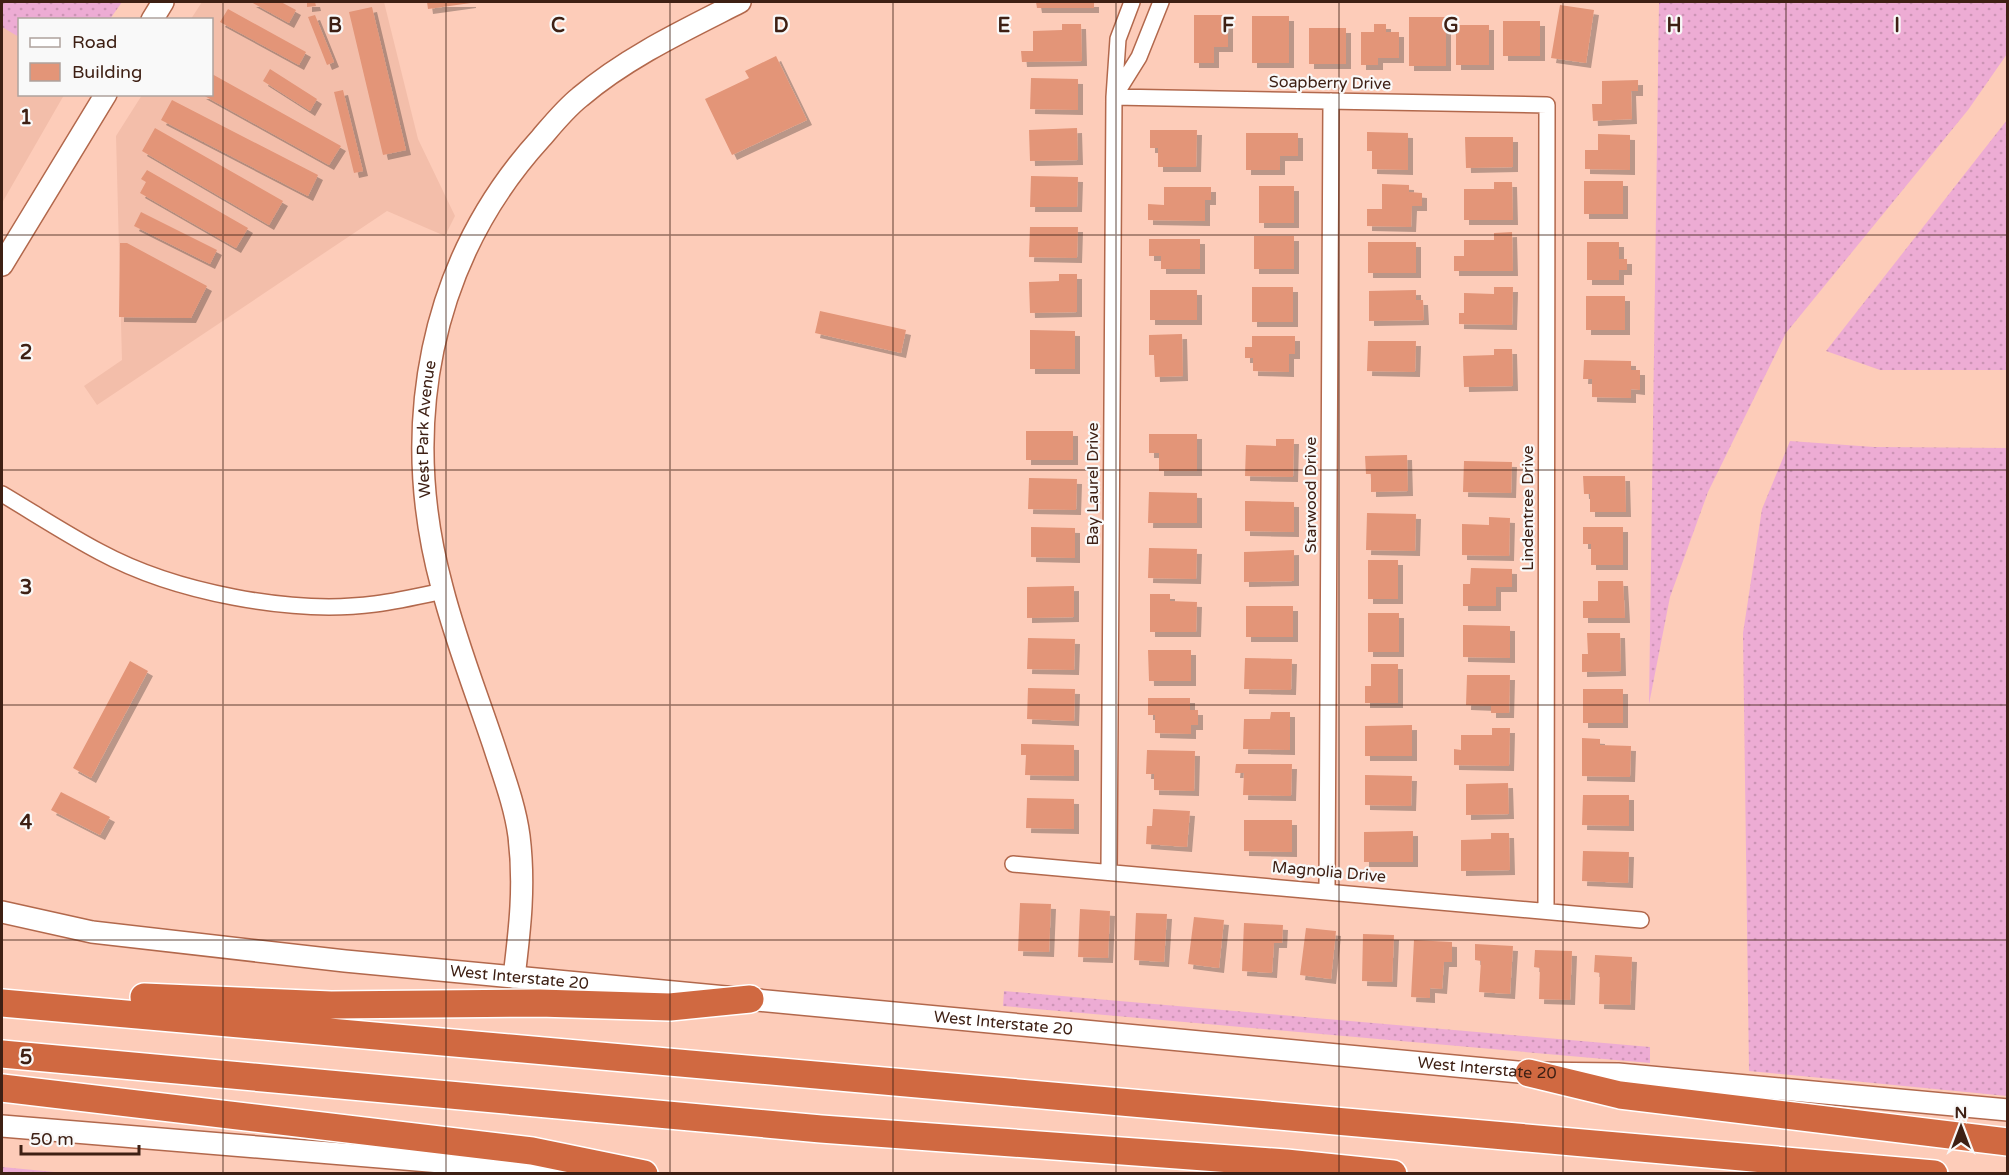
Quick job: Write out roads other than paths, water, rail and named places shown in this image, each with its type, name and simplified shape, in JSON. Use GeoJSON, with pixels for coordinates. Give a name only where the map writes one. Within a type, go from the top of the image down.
{"type":"FeatureCollection","features":[{"type":"Feature","properties":{"kind":"highway"},"geometry":{"type":"LineString","coordinates":[[84,1010],[144,997],[331,1005],[539,1003],[670,1007],[750,999]]}},
{"type":"Feature","properties":{"kind":"highway"},"geometry":{"type":"LineString","coordinates":[[2,1003],[997,1087],[1934,1173]]}},
{"type":"Feature","properties":{"kind":"highway"},"geometry":{"type":"LineString","coordinates":[[2,1054],[821,1129],[1393,1173]]}},
{"type":"Feature","properties":{"kind":"highway"},"geometry":{"type":"LineString","coordinates":[[1529,1073],[1620,1095],[2007,1142]]}},
{"type":"Feature","properties":{"kind":"highway"},"geometry":{"type":"LineString","coordinates":[[2,1088],[508,1148],[644,1173]]}},
{"type":"Feature","properties":{"kind":"main road"},"geometry":{"type":"LineString","coordinates":[[153,18],[163,2]]}},
{"type":"Feature","properties":{"kind":"main road","name":"West Park Avenue"},"geometry":{"type":"LineString","coordinates":[[514,977],[523,902],[519,834],[506,781],[442,591],[430,543],[423,491],[422,434],[425,388],[433,340],[472,240],[512,170],[577,99],[601,80],[644,53],[740,2]]}},
{"type":"Feature","properties":{"kind":"main road"},"geometry":{"type":"LineString","coordinates":[[2,265],[105,96]]}},
{"type":"Feature","properties":{"kind":"main road","name":"West Interstate 20"},"geometry":{"type":"LineString","coordinates":[[2,912],[92,932],[345,962],[1529,1073],[1618,1074],[2007,1110]]}},
{"type":"Feature","properties":{"kind":"main road"},"geometry":{"type":"LineString","coordinates":[[2,925],[92,932]]}},
{"type":"Feature","properties":{"kind":"main road"},"geometry":{"type":"LineString","coordinates":[[2,1126],[587,1173]]}},
{"type":"Feature","properties":{"kind":"street","name":"Bay Laurel Drive"},"geometry":{"type":"LineString","coordinates":[[1109,872],[1114,97],[1118,39],[1132,2]]}},
{"type":"Feature","properties":{"kind":"street"},"geometry":{"type":"LineString","coordinates":[[1114,97],[1139,57],[1161,2]]}},
{"type":"Feature","properties":{"kind":"street","name":"Soapberry Drive"},"geometry":{"type":"LineString","coordinates":[[1114,97],[1547,105]]}},
{"type":"Feature","properties":{"kind":"street","name":"Starwood Drive"},"geometry":{"type":"LineString","coordinates":[[1327,890],[1332,101]]}},
{"type":"Feature","properties":{"kind":"street","name":"Lindentree Drive"},"geometry":{"type":"LineString","coordinates":[[1546,910],[1547,105]]}},
{"type":"Feature","properties":{"kind":"street"},"geometry":{"type":"LineString","coordinates":[[2,494],[101,553],[165,580],[229,597],[311,605],[363,604],[442,591]]}},
{"type":"Feature","properties":{"kind":"street","name":"Magnolia Drive"},"geometry":{"type":"LineString","coordinates":[[1013,864],[1327,890],[1641,920]]}}]}
